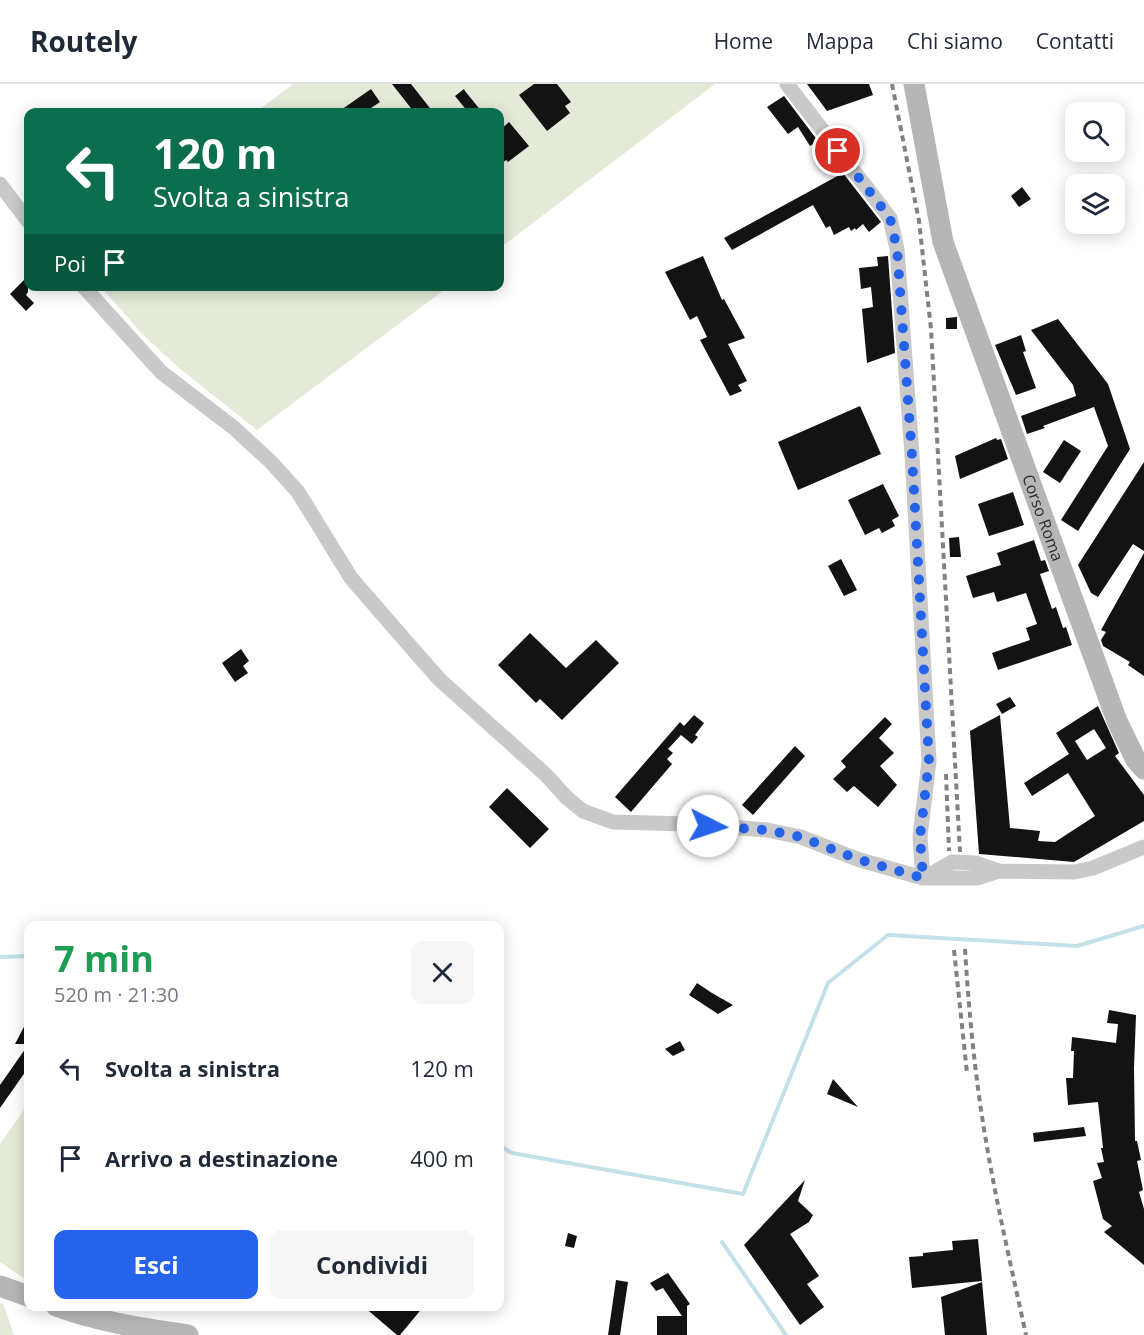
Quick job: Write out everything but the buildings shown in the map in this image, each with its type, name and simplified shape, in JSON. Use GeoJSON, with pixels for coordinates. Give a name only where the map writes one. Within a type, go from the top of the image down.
{"type":"FeatureCollection","features":[{"type":"Feature","properties":{"kind":"main road","name":"Corso Roma"},"geometry":{"type":"LineString","coordinates":[[914,84],[943,242],[1117,721],[1144,769]]}},
{"type":"Feature","properties":{"kind":"main road"},"geometry":{"type":"LineString","coordinates":[[0,1286],[24,1295]]}},
{"type":"Feature","properties":{"kind":"main road"},"geometry":{"type":"LineString","coordinates":[[67,1311],[117,1323],[188,1335]]}},
{"type":"Feature","properties":{"kind":"street"},"geometry":{"type":"LineString","coordinates":[[787,84],[890,218],[897,249],[912,455],[929,761],[920,837],[923,878]]}},
{"type":"Feature","properties":{"kind":"street"},"geometry":{"type":"LineString","coordinates":[[0,184],[24,216]]}},
{"type":"Feature","properties":{"kind":"street"},"geometry":{"type":"LineString","coordinates":[[87,291],[161,372],[234,428],[271,462],[298,492],[351,578],[440,680],[583,811],[613,822],[689,824],[767,830],[801,837],[857,859],[923,878],[978,878],[999,871],[1074,872],[1093,868],[1144,847]]}},
{"type":"Feature","properties":{"kind":"green space"},"geometry":{"type":"Polygon","coordinates":[[[293,84],[715,84],[504,245],[504,108],[261,108],[293,84]]]}},
{"type":"Feature","properties":{"kind":"green space"},"geometry":{"type":"Polygon","coordinates":[[[105,291],[443,291],[257,430],[179,368],[144,336],[105,291]]]}},
{"type":"Feature","properties":{"kind":"green space"},"geometry":{"type":"Polygon","coordinates":[[[24,1110],[24,1278],[0,1262],[0,1144],[24,1110]]]}},
{"type":"Feature","properties":{"kind":"green space"},"geometry":{"type":"Polygon","coordinates":[[[3,1303],[14,1335],[0,1335],[0,1304],[3,1303]]]}},
{"type":"Feature","properties":{"kind":"waterway"},"geometry":{"type":"LineString","coordinates":[[504,1148],[512,1153],[743,1194],[828,983],[888,935],[1077,946],[1144,926]]}},
{"type":"Feature","properties":{"kind":"waterway"},"geometry":{"type":"LineString","coordinates":[[0,957],[24,956]]}},
{"type":"Feature","properties":{"kind":"waterway"},"geometry":{"type":"LineString","coordinates":[[722,1242],[786,1335]]}},
{"type":"Feature","properties":{"kind":"railway"},"geometry":{"type":"LineString","coordinates":[[892,84],[919,221],[931,329],[960,852]]}},
{"type":"Feature","properties":{"kind":"railway"},"geometry":{"type":"LineString","coordinates":[[946,774],[949,851]]}},
{"type":"Feature","properties":{"kind":"railway"},"geometry":{"type":"LineString","coordinates":[[965,949],[968,997],[982,1117],[1026,1335]]}},
{"type":"Feature","properties":{"kind":"railway"},"geometry":{"type":"LineString","coordinates":[[954,950],[967,1073]]}},
{"type":"Feature","properties":{"kind":"route"},"geometry":{"type":"LineString","coordinates":[[708,826],[767,830],[801,837],[857,859],[923,878],[920,837],[929,761],[912,455],[897,249],[890,218],[838,151]]}}]}
